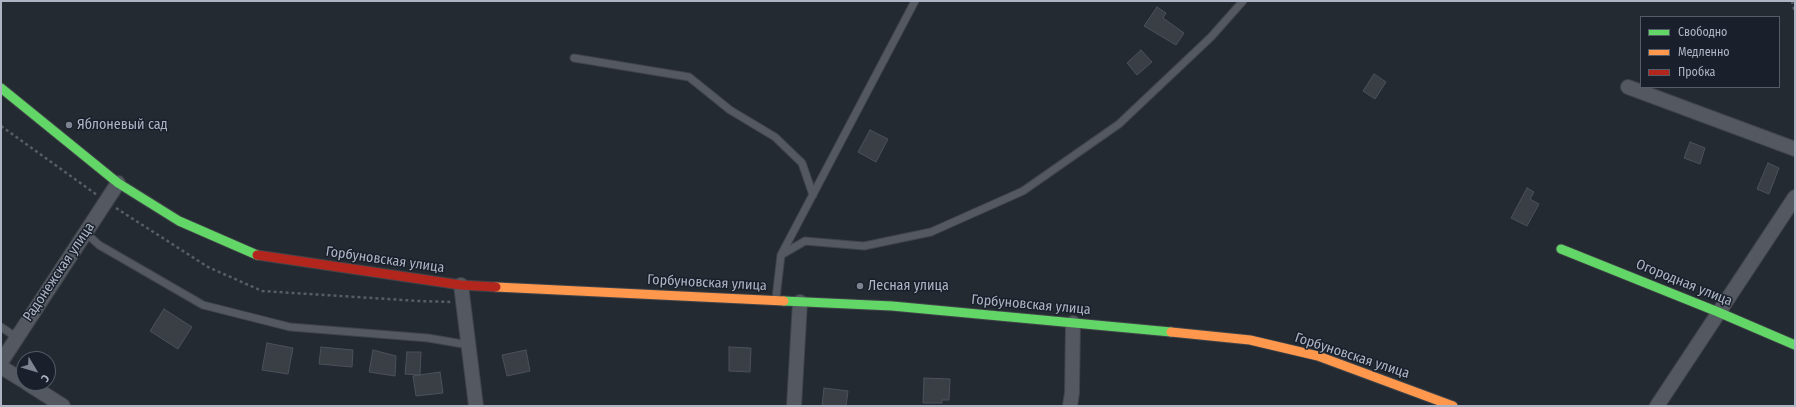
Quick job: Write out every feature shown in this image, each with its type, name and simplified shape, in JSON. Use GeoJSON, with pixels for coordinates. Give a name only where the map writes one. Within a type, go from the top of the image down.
{"type":"FeatureCollection","features":[{"type":"Feature","properties":{"kind":"main road","name":"Горбуновская улица"},"geometry":{"type":"LineString","coordinates":[[1,88],[118,182],[179,220],[252,254],[461,285],[892,306],[1250,340],[1318,356],[1453,406]]}},
{"type":"Feature","properties":{"kind":"main road","name":"Огородная улица"},"geometry":{"type":"LineString","coordinates":[[1561,249],[1718,312],[1795,345]]}},
{"type":"Feature","properties":{"kind":"street"},"geometry":{"type":"LineString","coordinates":[[1628,87],[1795,149]]}},
{"type":"Feature","properties":{"kind":"street","name":"Радонежская улица"},"geometry":{"type":"LineString","coordinates":[[1,362],[118,182]]}},
{"type":"Feature","properties":{"kind":"street"},"geometry":{"type":"LineString","coordinates":[[1657,406],[1795,197]]}},
{"type":"Feature","properties":{"kind":"street"},"geometry":{"type":"LineString","coordinates":[[461,285],[476,406]]}},
{"type":"Feature","properties":{"kind":"street"},"geometry":{"type":"LineString","coordinates":[[794,406],[800,302]]}},
{"type":"Feature","properties":{"kind":"street"},"geometry":{"type":"LineString","coordinates":[[1070,406],[1072,393],[1073,323]]}},
{"type":"Feature","properties":{"kind":"street"},"geometry":{"type":"LineString","coordinates":[[1,367],[16,376]]}},
{"type":"Feature","properties":{"kind":"street"},"geometry":{"type":"LineString","coordinates":[[40,391],[63,406]]}},
{"type":"Feature","properties":{"kind":"lane"},"geometry":{"type":"LineString","coordinates":[[776,300],[781,255],[915,1]]}},
{"type":"Feature","properties":{"kind":"lane"},"geometry":{"type":"LineString","coordinates":[[781,255],[805,240],[864,246],[931,232],[1023,191],[1119,124],[1211,37],[1243,1]]}},
{"type":"Feature","properties":{"kind":"lane"},"geometry":{"type":"LineString","coordinates":[[574,58],[689,77],[730,110],[775,138],[802,163],[813,195]]}},
{"type":"Feature","properties":{"kind":"lane"},"geometry":{"type":"LineString","coordinates":[[86,233],[98,245],[203,305],[290,327],[428,338],[469,345]]}},
{"type":"Feature","properties":{"kind":"lane"},"geometry":{"type":"LineString","coordinates":[[1,327],[16,337]]}},
{"type":"Feature","properties":{"kind":"path"},"geometry":{"type":"LineString","coordinates":[[1792,1],[1795,13]]}},
{"type":"Feature","properties":{"kind":"building"},"geometry":{"type":"Polygon","coordinates":[[[1157,7],[1166,13],[1163,18],[1184,33],[1176,45],[1144,26],[1157,7]]]}},
{"type":"Feature","properties":{"kind":"building"},"geometry":{"type":"Polygon","coordinates":[[[1141,50],[1152,62],[1137,75],[1127,63],[1141,50]]]}},
{"type":"Feature","properties":{"kind":"building"},"geometry":{"type":"Polygon","coordinates":[[[1374,74],[1386,82],[1375,99],[1363,91],[1374,74]]]}},
{"type":"Feature","properties":{"kind":"building"},"geometry":{"type":"Polygon","coordinates":[[[870,130],[888,139],[876,162],[858,152],[870,130]]]}},
{"type":"Feature","properties":{"kind":"building"},"geometry":{"type":"Polygon","coordinates":[[[1690,142],[1705,148],[1700,164],[1684,158],[1690,142]]]}},
{"type":"Feature","properties":{"kind":"building"},"geometry":{"type":"Polygon","coordinates":[[[1768,163],[1779,168],[1769,194],[1757,189],[1768,163]]]}},
{"type":"Feature","properties":{"kind":"building"},"geometry":{"type":"Polygon","coordinates":[[[1527,188],[1534,192],[1530,199],[1539,204],[1527,226],[1511,218],[1527,188]]]}},
{"type":"Feature","properties":{"kind":"building"},"geometry":{"type":"Polygon","coordinates":[[[164,309],[192,327],[178,349],[150,331],[164,309]]]}},
{"type":"Feature","properties":{"kind":"building"},"geometry":{"type":"Polygon","coordinates":[[[267,343],[293,348],[288,374],[262,370],[267,343]]]}},
{"type":"Feature","properties":{"kind":"building"},"geometry":{"type":"Polygon","coordinates":[[[321,347],[353,350],[352,367],[319,364],[321,347]]]}},
{"type":"Feature","properties":{"kind":"building"},"geometry":{"type":"Polygon","coordinates":[[[729,347],[751,348],[750,372],[729,371],[729,347]]]}},
{"type":"Feature","properties":{"kind":"building"},"geometry":{"type":"Polygon","coordinates":[[[373,350],[396,356],[395,376],[369,372],[373,350]]]}},
{"type":"Feature","properties":{"kind":"building"},"geometry":{"type":"Polygon","coordinates":[[[526,350],[530,371],[507,376],[502,355],[526,350]]]}},
{"type":"Feature","properties":{"kind":"building"},"geometry":{"type":"Polygon","coordinates":[[[407,352],[421,352],[420,375],[405,374],[407,352]]]}},
{"type":"Feature","properties":{"kind":"building"},"geometry":{"type":"Polygon","coordinates":[[[440,372],[443,393],[416,396],[413,376],[440,372]]]}},
{"type":"Feature","properties":{"kind":"building"},"geometry":{"type":"Polygon","coordinates":[[[924,378],[950,379],[949,400],[942,400],[942,403],[923,403],[924,378]]]}},
{"type":"Feature","properties":{"kind":"building"},"geometry":{"type":"Polygon","coordinates":[[[824,388],[848,391],[846,406],[822,406],[824,388]]]}},
{"type":"Feature","properties":{"kind":"traffic: fast"},"geometry":{"type":"LineString","coordinates":[[1,88],[118,183],[179,221],[257,255]]}},
{"type":"Feature","properties":{"kind":"traffic: fast"},"geometry":{"type":"LineString","coordinates":[[1561,249],[1718,312],[1795,345]]}},
{"type":"Feature","properties":{"kind":"traffic: fast"},"geometry":{"type":"LineString","coordinates":[[784,301],[892,306],[1171,332]]}},
{"type":"Feature","properties":{"kind":"traffic: slow"},"geometry":{"type":"LineString","coordinates":[[496,287],[784,301]]}},
{"type":"Feature","properties":{"kind":"traffic: slow"},"geometry":{"type":"LineString","coordinates":[[1171,332],[1250,340],[1318,356],[1453,406]]}},
{"type":"Feature","properties":{"kind":"traffic: jam"},"geometry":{"type":"LineString","coordinates":[[257,255],[461,285],[496,287]]}},
{"type":"Feature","properties":{"kind":"place","name":"Яблоневый сад"},"geometry":{"type":"Point","coordinates":[69,125]}},
{"type":"Feature","properties":{"kind":"place","name":"Лесная улица"},"geometry":{"type":"Point","coordinates":[860,286]}}]}
